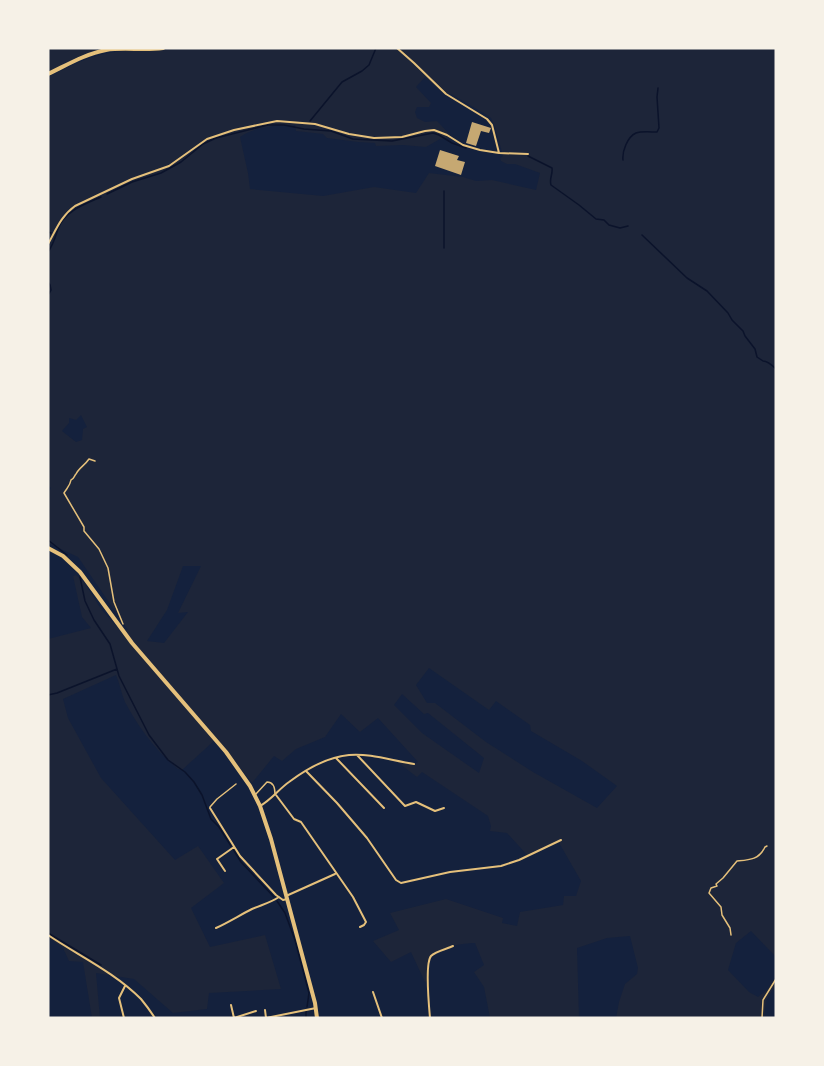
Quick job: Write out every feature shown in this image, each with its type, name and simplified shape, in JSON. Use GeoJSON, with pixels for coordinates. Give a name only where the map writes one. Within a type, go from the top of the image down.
{"type":"FeatureCollection","features":[{"type":"Feature","properties":{"kind":"main road"},"geometry":{"type":"LineString","coordinates":[[48,74],[86,56],[106,50],[163,48]]}},
{"type":"Feature","properties":{"kind":"main road"},"geometry":{"type":"LineString","coordinates":[[48,548],[63,556],[80,572],[138,650],[236,765],[255,795],[274,852],[317,1018]]}},
{"type":"Feature","properties":{"kind":"street"},"geometry":{"type":"LineString","coordinates":[[397,48],[446,94],[487,119],[492,125],[499,153]]}},
{"type":"Feature","properties":{"kind":"street"},"geometry":{"type":"LineString","coordinates":[[48,244],[61,220],[75,206],[132,179],[169,166],[207,139],[265,123],[285,121],[315,124],[349,134],[374,138],[402,137],[435,130],[467,146],[499,153],[528,154]]}},
{"type":"Feature","properties":{"kind":"street"},"geometry":{"type":"LineString","coordinates":[[357,755],[405,806],[416,802],[435,811],[444,808]]}},
{"type":"Feature","properties":{"kind":"street"},"geometry":{"type":"LineString","coordinates":[[260,806],[288,782],[328,760],[357,755],[414,764]]}},
{"type":"Feature","properties":{"kind":"street"},"geometry":{"type":"LineString","coordinates":[[336,758],[384,808]]}},
{"type":"Feature","properties":{"kind":"street"},"geometry":{"type":"LineString","coordinates":[[306,771],[367,838],[396,880],[401,883],[450,872],[501,866],[561,840]]}},
{"type":"Feature","properties":{"kind":"street"},"geometry":{"type":"LineString","coordinates":[[275,794],[294,819],[301,822],[352,897],[366,922],[360,927]]}},
{"type":"Feature","properties":{"kind":"street"},"geometry":{"type":"LineString","coordinates":[[210,808],[240,856],[283,900],[337,874]]}},
{"type":"Feature","properties":{"kind":"street"},"geometry":{"type":"LineString","coordinates":[[225,870],[217,858],[234,847]]}},
{"type":"Feature","properties":{"kind":"street"},"geometry":{"type":"LineString","coordinates":[[216,928],[279,897]]}},
{"type":"Feature","properties":{"kind":"street"},"geometry":{"type":"LineString","coordinates":[[48,935],[101,967],[142,1000],[155,1018]]}},
{"type":"Feature","properties":{"kind":"street"},"geometry":{"type":"LineString","coordinates":[[430,1018],[429,960],[433,955],[453,946]]}},
{"type":"Feature","properties":{"kind":"street"},"geometry":{"type":"LineString","coordinates":[[124,1018],[119,998],[125,986]]}},
{"type":"Feature","properties":{"kind":"street"},"geometry":{"type":"LineString","coordinates":[[373,992],[382,1018]]}},
{"type":"Feature","properties":{"kind":"street"},"geometry":{"type":"LineString","coordinates":[[231,1005],[234,1018],[256,1011]]}},
{"type":"Feature","properties":{"kind":"street"},"geometry":{"type":"LineString","coordinates":[[265,1010],[266,1018],[316,1008]]}},
{"type":"Feature","properties":{"kind":"lane"},"geometry":{"type":"LineString","coordinates":[[255,795],[264,784],[269,782],[274,786],[275,794]]}},
{"type":"Feature","properties":{"kind":"lane"},"geometry":{"type":"LineString","coordinates":[[210,808],[217,799],[236,784]]}},
{"type":"Feature","properties":{"kind":"path"},"geometry":{"type":"LineString","coordinates":[[95,461],[89,459],[76,473],[64,493],[84,527],[84,531],[99,549],[108,568],[114,602],[124,623],[121,628]]}},
{"type":"Feature","properties":{"kind":"path"},"geometry":{"type":"LineString","coordinates":[[730,935],[730,928],[722,915],[721,908],[709,893],[711,888],[717,886],[716,884],[736,861],[751,860],[763,852],[767,846]]}},
{"type":"Feature","properties":{"kind":"path"},"geometry":{"type":"LineString","coordinates":[[762,1018],[763,1000],[776,979]]}},
{"type":"Feature","properties":{"kind":"shaded area"},"geometry":{"type":"Polygon","coordinates":[[[48,48],[106,48],[83,55],[48,72],[48,48]]]}},
{"type":"Feature","properties":{"kind":"shaded area"},"geometry":{"type":"Polygon","coordinates":[[[776,48],[776,957],[751,931],[736,943],[728,970],[749,992],[758,997],[767,990],[776,977],[776,986],[766,1001],[764,1018],[616,1018],[625,984],[637,974],[638,968],[630,936],[607,938],[577,948],[579,1018],[490,1018],[484,987],[474,972],[484,965],[475,943],[451,946],[434,954],[429,963],[428,981],[425,982],[411,952],[391,962],[373,941],[399,930],[390,913],[446,899],[503,918],[502,923],[517,926],[520,912],[563,905],[564,896],[576,896],[581,881],[558,841],[528,856],[507,833],[490,831],[488,816],[422,772],[417,777],[396,761],[414,764],[418,762],[378,718],[360,732],[341,714],[325,737],[296,749],[282,761],[274,756],[252,783],[216,739],[182,770],[178,769],[148,738],[136,720],[125,702],[116,675],[63,699],[68,718],[101,778],[175,860],[198,846],[224,883],[191,908],[210,947],[265,935],[281,989],[209,993],[207,1009],[173,1013],[134,979],[96,973],[100,1018],[92,1018],[83,962],[69,961],[63,948],[48,937],[48,639],[91,628],[82,617],[73,576],[76,575],[84,582],[101,609],[118,628],[128,630],[78,557],[48,543],[48,493],[51,488],[48,486],[48,77],[106,53],[168,49],[776,48]],[[425,77],[416,87],[431,103],[429,107],[417,107],[415,112],[417,118],[425,122],[437,121],[452,137],[440,139],[426,147],[376,146],[375,143],[327,138],[323,134],[296,131],[295,125],[257,129],[240,137],[250,189],[323,196],[374,187],[416,193],[429,173],[476,181],[492,180],[536,190],[540,173],[501,161],[500,158],[503,156],[491,118],[451,94],[444,94],[425,77]],[[81,415],[76,420],[69,418],[69,423],[62,431],[76,442],[82,440],[83,429],[87,427],[81,415]],[[183,566],[167,610],[147,641],[164,643],[188,612],[178,613],[201,566],[183,566]],[[429,668],[416,685],[427,703],[435,703],[486,742],[597,808],[617,786],[582,761],[531,731],[530,725],[496,701],[489,710],[429,668]],[[402,694],[394,705],[422,733],[479,773],[484,758],[428,713],[424,714],[402,694]]]}},
{"type":"Feature","properties":{"kind":"building"},"geometry":{"type":"Polygon","coordinates":[[[472,122],[491,128],[489,133],[481,131],[476,146],[466,143],[472,122]]]}},
{"type":"Feature","properties":{"kind":"building"},"geometry":{"type":"Polygon","coordinates":[[[440,150],[459,156],[457,160],[465,162],[461,175],[435,166],[440,150]]]}},
{"type":"Feature","properties":{"kind":"waterway"},"geometry":{"type":"LineString","coordinates":[[310,121],[342,82],[369,65],[376,48]]}},
{"type":"Feature","properties":{"kind":"waterway"},"geometry":{"type":"LineString","coordinates":[[623,160],[626,145],[633,135],[641,132],[657,132],[659,128],[658,88]]}},
{"type":"Feature","properties":{"kind":"waterway"},"geometry":{"type":"LineString","coordinates":[[107,194],[132,182],[161,173],[181,162],[203,144],[216,138],[268,125],[331,131],[353,139],[392,141],[433,133],[466,148]]}},
{"type":"Feature","properties":{"kind":"waterway"},"geometry":{"type":"LineString","coordinates":[[528,156],[552,168],[551,185],[596,219],[604,220],[609,225],[620,228],[628,226]]}},
{"type":"Feature","properties":{"kind":"waterway"},"geometry":{"type":"LineString","coordinates":[[444,191],[444,248]]}},
{"type":"Feature","properties":{"kind":"waterway"},"geometry":{"type":"LineString","coordinates":[[48,252],[65,217],[88,202],[101,197]]}},
{"type":"Feature","properties":{"kind":"waterway"},"geometry":{"type":"LineString","coordinates":[[642,235],[687,278],[707,291],[743,331],[755,349],[757,357],[776,369]]}},
{"type":"Feature","properties":{"kind":"waterway"},"geometry":{"type":"LineString","coordinates":[[48,282],[51,290],[48,295]]}},
{"type":"Feature","properties":{"kind":"waterway"},"geometry":{"type":"LineString","coordinates":[[48,540],[67,555]]}},
{"type":"Feature","properties":{"kind":"waterway"},"geometry":{"type":"LineString","coordinates":[[80,577],[85,601],[110,644],[119,676],[149,735],[168,760],[185,772],[194,782],[202,795],[211,819],[231,846]]}},
{"type":"Feature","properties":{"kind":"waterway"},"geometry":{"type":"LineString","coordinates":[[48,695],[117,669]]}},
{"type":"Feature","properties":{"kind":"waterway"},"geometry":{"type":"LineString","coordinates":[[233,849],[241,862],[274,897]]}},
{"type":"Feature","properties":{"kind":"waterway"},"geometry":{"type":"LineString","coordinates":[[277,901],[285,913],[295,940],[309,993],[307,1007]]}},
{"type":"Feature","properties":{"kind":"waterway"},"geometry":{"type":"LineString","coordinates":[[48,933],[101,965]]}},
{"type":"Feature","properties":{"kind":"waterway"},"geometry":{"type":"LineString","coordinates":[[306,1011],[306,1018]]}}]}
